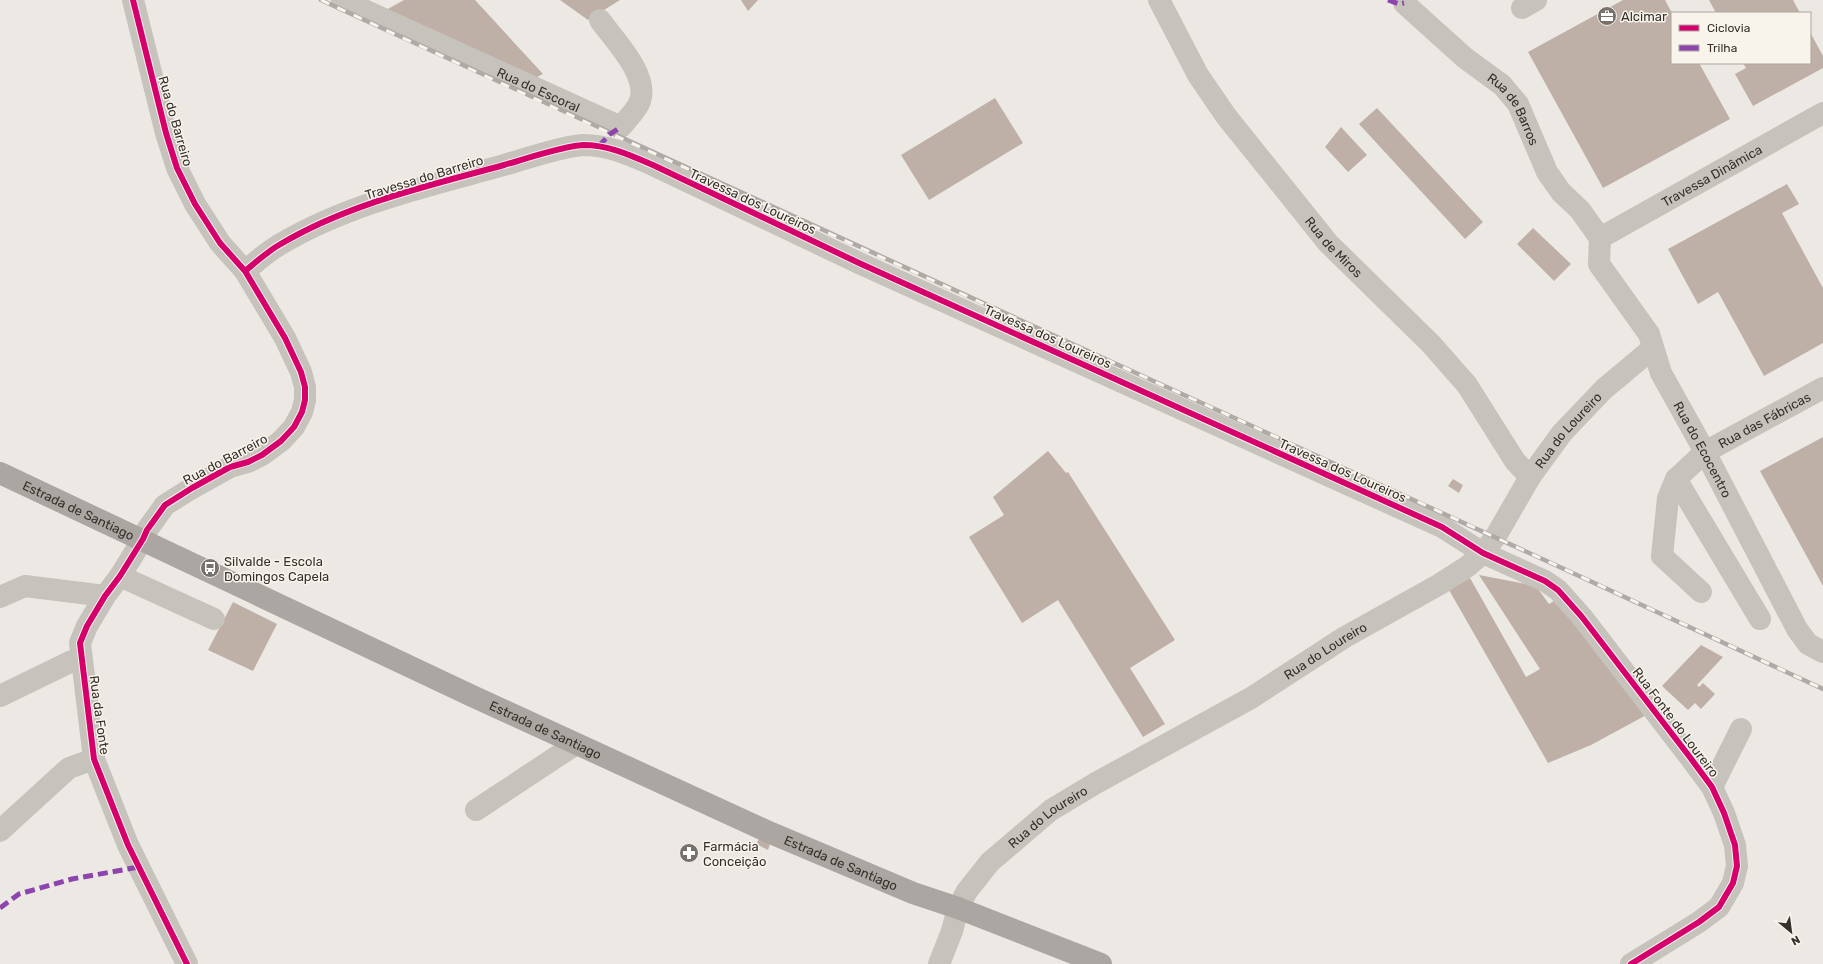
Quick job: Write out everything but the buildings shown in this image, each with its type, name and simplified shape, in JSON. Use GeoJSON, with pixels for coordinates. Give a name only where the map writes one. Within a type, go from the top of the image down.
{"type":"FeatureCollection","features":[{"type":"Feature","properties":{"kind":"main road","name":"Estrada de Santiago"},"geometry":{"type":"LineString","coordinates":[[0,473],[143,539],[470,695],[778,836],[913,893],[958,908],[1101,964]]}},
{"type":"Feature","properties":{"kind":"street","name":"Rua do Barreiro"},"geometry":{"type":"LineString","coordinates":[[133,0],[166,133],[177,168],[196,204],[220,243],[245,271],[285,338],[301,372],[305,387],[305,400],[302,412],[290,432],[281,441],[248,462],[225,470],[165,505],[146,530],[143,539]]}},
{"type":"Feature","properties":{"kind":"street","name":"Rua do Escoral"},"geometry":{"type":"LineString","coordinates":[[342,0],[622,127],[640,102],[642,88],[637,70],[600,20]]}},
{"type":"Feature","properties":{"kind":"street","name":"Rua de Miros"},"geometry":{"type":"LineString","coordinates":[[1159,0],[1198,75],[1231,122],[1328,243],[1431,344],[1467,385],[1515,461],[1530,477]]}},
{"type":"Feature","properties":{"kind":"street","name":"Rua de Barros"},"geometry":{"type":"LineString","coordinates":[[1406,0],[1404,3],[1465,58],[1502,85],[1518,104],[1547,172],[1561,192],[1580,210],[1600,238]]}},
{"type":"Feature","properties":{"kind":"street","name":"Travessa Dinâmica"},"geometry":{"type":"LineString","coordinates":[[1600,238],[1823,113]]}},
{"type":"Feature","properties":{"kind":"street","name":"Travessa do Barreiro"},"geometry":{"type":"LineString","coordinates":[[245,271],[277,246],[302,232],[332,218],[380,201],[560,150],[582,145],[599,146]]}},
{"type":"Feature","properties":{"kind":"street","name":"Travessa dos Loureiros"},"geometry":{"type":"LineString","coordinates":[[599,146],[620,151],[653,165],[859,263],[1442,527],[1483,554]]}},
{"type":"Feature","properties":{"kind":"street","name":"Rua do Ecocentro"},"geometry":{"type":"LineString","coordinates":[[1600,238],[1599,264],[1649,334],[1661,373],[1705,452],[1797,630],[1808,644],[1823,652]]}},
{"type":"Feature","properties":{"kind":"street","name":"Rua do Loureiro"},"geometry":{"type":"LineString","coordinates":[[939,964],[952,930],[958,908],[967,891],[990,862],[1051,810],[1096,783],[1251,698],[1345,637],[1446,580],[1483,554],[1496,536],[1530,477],[1562,433],[1604,389],[1653,348]]}},
{"type":"Feature","properties":{"kind":"street","name":"Rua das Fábricas"},"geometry":{"type":"LineString","coordinates":[[1676,479],[1705,452],[1823,388]]}},
{"type":"Feature","properties":{"kind":"street"},"geometry":{"type":"LineString","coordinates":[[1676,479],[1668,498],[1662,556],[1701,592]]}},
{"type":"Feature","properties":{"kind":"street"},"geometry":{"type":"LineString","coordinates":[[1676,479],[1760,619]]}},
{"type":"Feature","properties":{"kind":"street","name":"Rua da Fonte"},"geometry":{"type":"LineString","coordinates":[[143,539],[120,576],[105,596],[87,626],[80,643],[94,758],[128,845],[186,964]]}},
{"type":"Feature","properties":{"kind":"street","name":"Rua Fonte do Loureiro"},"geometry":{"type":"LineString","coordinates":[[1483,554],[1545,581],[1558,590],[1582,617],[1712,788],[1724,812],[1735,845],[1738,866],[1733,883],[1719,907],[1699,922],[1631,964]]}},
{"type":"Feature","properties":{"kind":"street"},"geometry":{"type":"LineString","coordinates":[[120,576],[214,619]]}},
{"type":"Feature","properties":{"kind":"street"},"geometry":{"type":"LineString","coordinates":[[0,597],[25,586],[105,596]]}},
{"type":"Feature","properties":{"kind":"street"},"geometry":{"type":"LineString","coordinates":[[0,696],[72,661],[82,660]]}},
{"type":"Feature","properties":{"kind":"street"},"geometry":{"type":"LineString","coordinates":[[1712,788],[1741,729]]}},
{"type":"Feature","properties":{"kind":"street"},"geometry":{"type":"LineString","coordinates":[[476,810],[576,744]]}},
{"type":"Feature","properties":{"kind":"street"},"geometry":{"type":"LineString","coordinates":[[0,831],[69,768],[94,758]]}},
{"type":"Feature","properties":{"kind":"railway"},"geometry":{"type":"LineString","coordinates":[[321,0],[1823,689]]}},
{"type":"Feature","properties":{"kind":"marked path"},"geometry":{"type":"LineString","coordinates":[[1388,0],[1399,4],[1404,3]]}},
{"type":"Feature","properties":{"kind":"marked path"},"geometry":{"type":"LineString","coordinates":[[599,146],[610,134],[621,127]]}},
{"type":"Feature","properties":{"kind":"marked path"},"geometry":{"type":"LineString","coordinates":[[0,908],[19,894],[72,879],[139,867]]}},
{"type":"Feature","properties":{"kind":"cycle path"},"geometry":{"type":"LineString","coordinates":[[133,0],[166,133],[177,168],[195,204],[220,243],[245,271],[285,338],[301,372],[305,387],[305,400],[302,412],[294,427],[281,441],[262,455],[248,462],[230,467],[165,505],[147,530],[120,576],[105,596],[87,626],[80,643],[94,759],[128,845],[187,964]]}},
{"type":"Feature","properties":{"kind":"cycle path"},"geometry":{"type":"LineString","coordinates":[[245,271],[279,245],[332,218],[360,207],[417,189],[555,150],[575,146],[593,145],[619,151],[653,165],[859,263],[1442,527],[1483,553],[1545,581],[1558,590],[1582,617],[1689,756],[1712,787],[1724,813],[1735,845],[1737,866],[1733,883],[1719,907],[1699,922],[1631,964]]}},
{"type":"Feature","properties":{"kind":"place","name":"Alcimar"},"geometry":{"type":"Point","coordinates":[1607,16]}},
{"type":"Feature","properties":{"kind":"place","name":"Silvalde - Escola Domingos Capela"},"geometry":{"type":"Point","coordinates":[210,568]}},
{"type":"Feature","properties":{"kind":"place","name":"Farmácia Conceição"},"geometry":{"type":"Point","coordinates":[689,853]}}]}
